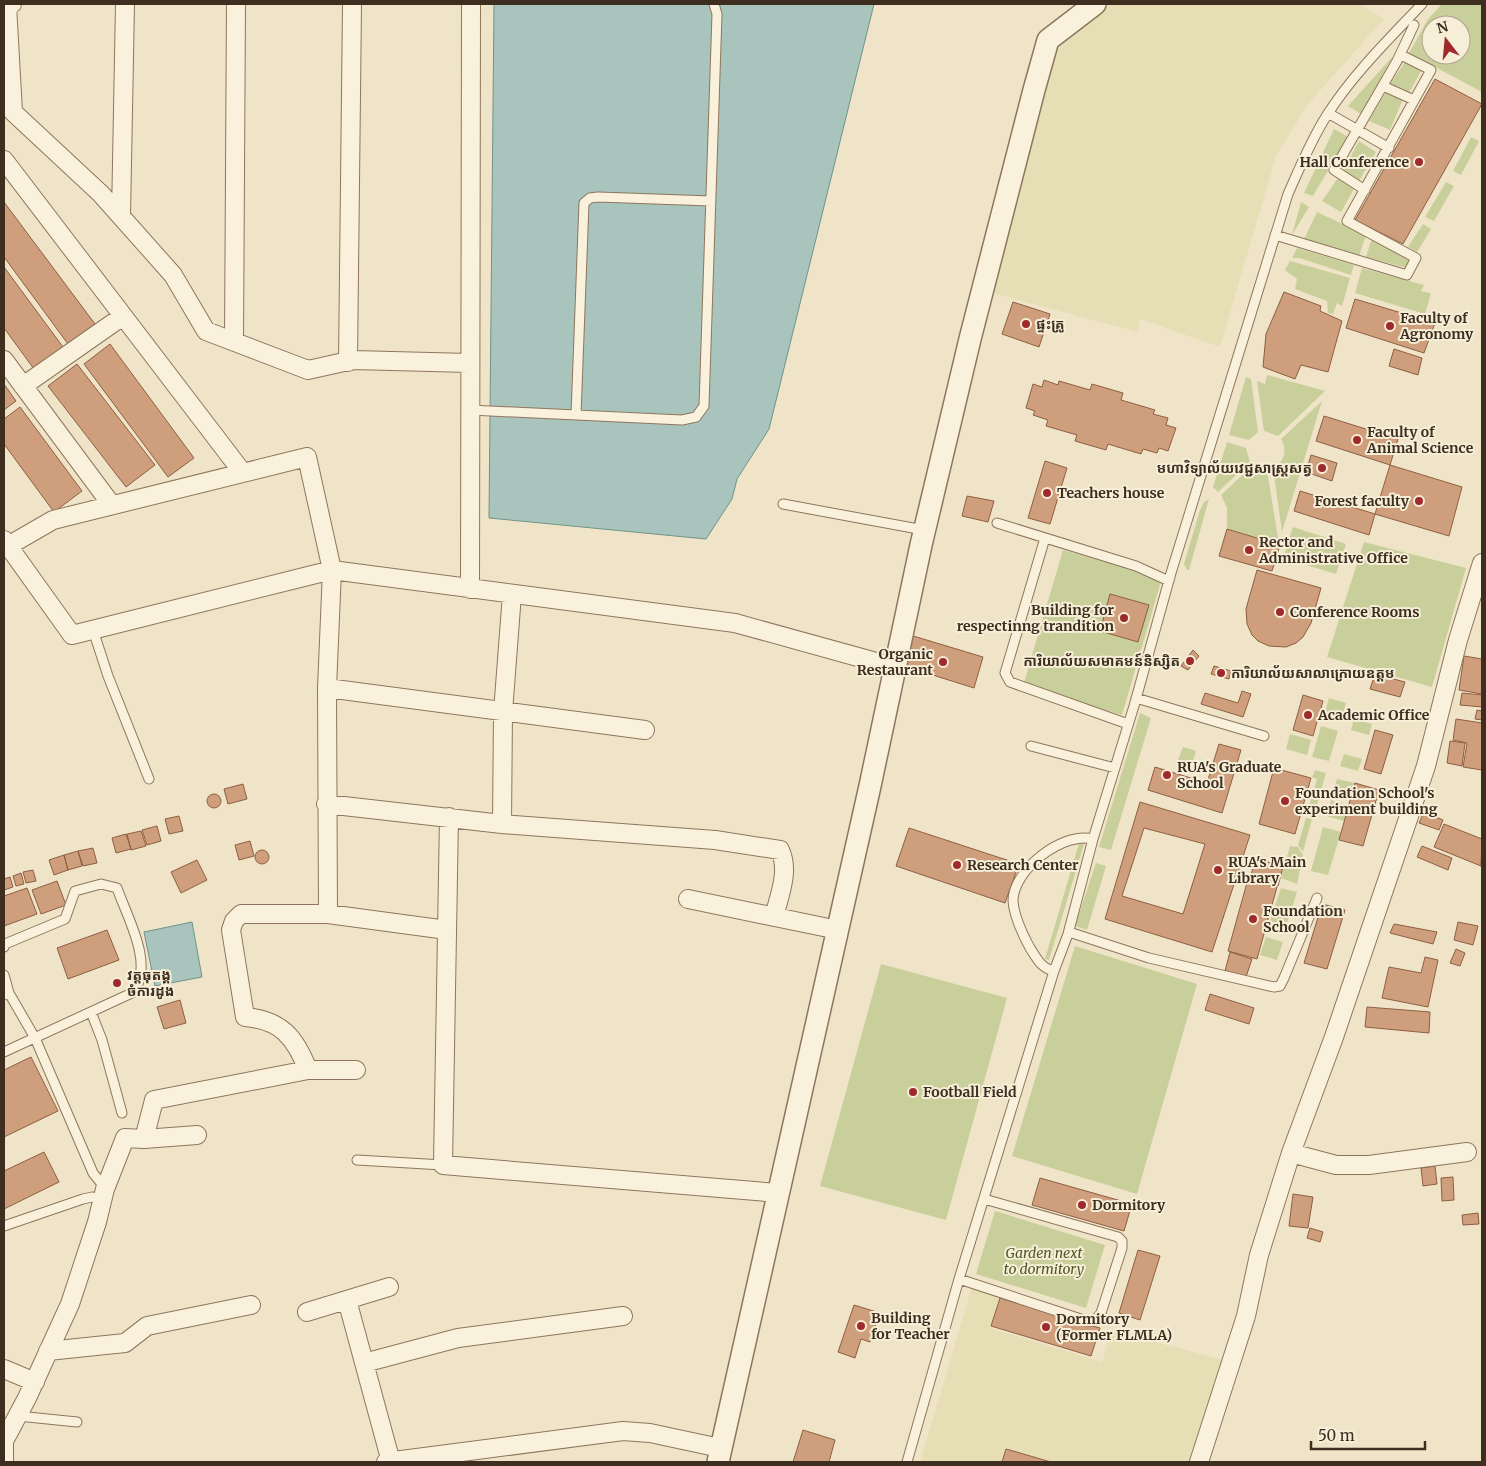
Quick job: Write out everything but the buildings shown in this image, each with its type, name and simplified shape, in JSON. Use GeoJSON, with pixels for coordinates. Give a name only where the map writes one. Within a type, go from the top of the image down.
{"type":"FeatureCollection","features":[{"type":"Feature","properties":{"kind":"street"},"geometry":{"type":"LineString","coordinates":[[12,4],[8,5],[13,112],[101,194],[173,275],[206,331],[308,370],[348,362],[469,363]]}},
{"type":"Feature","properties":{"kind":"street"},"geometry":{"type":"LineString","coordinates":[[120,216],[125,4]]}},
{"type":"Feature","properties":{"kind":"street"},"geometry":{"type":"LineString","coordinates":[[234,342],[236,4]]}},
{"type":"Feature","properties":{"kind":"street"},"geometry":{"type":"LineString","coordinates":[[348,362],[352,4]]}},
{"type":"Feature","properties":{"kind":"street"},"geometry":{"type":"LineString","coordinates":[[470,589],[471,4]]}},
{"type":"Feature","properties":{"kind":"street"},"geometry":{"type":"LineString","coordinates":[[347,1300],[388,1462],[623,1431],[650,1433],[719,1455],[838,930],[924,530],[972,330],[1048,40],[1095,4]]}},
{"type":"Feature","properties":{"kind":"street"},"geometry":{"type":"LineString","coordinates":[[4,160],[243,473]]}},
{"type":"Feature","properties":{"kind":"street"},"geometry":{"type":"LineString","coordinates":[[23,386],[123,316]]}},
{"type":"Feature","properties":{"kind":"street"},"geometry":{"type":"LineString","coordinates":[[4,360],[111,504]]}},
{"type":"Feature","properties":{"kind":"street"},"geometry":{"type":"LineString","coordinates":[[328,914],[326,804],[327,688],[332,570],[308,457],[111,504],[53,520],[6,543],[72,635],[332,570],[735,622],[894,666]]}},
{"type":"Feature","properties":{"kind":"street"},"geometry":{"type":"LineString","coordinates":[[1200,1462],[1246,1316],[1259,1255],[1291,1153],[1334,1038],[1426,766],[1458,640],[1482,563]]}},
{"type":"Feature","properties":{"kind":"street"},"geometry":{"type":"LineString","coordinates":[[502,824],[503,712],[512,594]]}},
{"type":"Feature","properties":{"kind":"street"},"geometry":{"type":"LineString","coordinates":[[327,688],[645,730]]}},
{"type":"Feature","properties":{"kind":"street"},"geometry":{"type":"LineString","coordinates":[[326,804],[502,824],[674,839],[715,840],[780,850],[784,860],[784,878],[774,917]]}},
{"type":"Feature","properties":{"kind":"street"},"geometry":{"type":"LineString","coordinates":[[449,817],[443,1165],[778,1193]]}},
{"type":"Feature","properties":{"kind":"street"},"geometry":{"type":"LineString","coordinates":[[688,899],[838,930]]}},
{"type":"Feature","properties":{"kind":"street"},"geometry":{"type":"LineString","coordinates":[[308,1070],[300,1048],[286,1032],[272,1022],[245,1017],[230,930],[234,921],[241,914],[328,914],[447,930]]}},
{"type":"Feature","properties":{"kind":"street"},"geometry":{"type":"LineString","coordinates":[[144,1138],[154,1100],[308,1070],[356,1070]]}},
{"type":"Feature","properties":{"kind":"street"},"geometry":{"type":"LineString","coordinates":[[4,1462],[4,1441],[35,1382],[70,1304],[104,1194],[125,1138],[197,1135]]}},
{"type":"Feature","properties":{"kind":"street"},"geometry":{"type":"LineString","coordinates":[[1291,1153],[1336,1165],[1369,1165],[1467,1152]]}},
{"type":"Feature","properties":{"kind":"street"},"geometry":{"type":"LineString","coordinates":[[307,1312],[389,1287]]}},
{"type":"Feature","properties":{"kind":"street"},"geometry":{"type":"LineString","coordinates":[[48,1351],[124,1343],[148,1326],[251,1305]]}},
{"type":"Feature","properties":{"kind":"street"},"geometry":{"type":"LineString","coordinates":[[364,1363],[458,1338],[623,1316]]}},
{"type":"Feature","properties":{"kind":"street"},"geometry":{"type":"LineString","coordinates":[[4,1369],[35,1382]]}},
{"type":"Feature","properties":{"kind":"lane"},"geometry":{"type":"LineString","coordinates":[[470,410],[682,420],[696,417],[704,406],[717,14],[714,4]]}},
{"type":"Feature","properties":{"kind":"lane"},"geometry":{"type":"LineString","coordinates":[[906,1462],[959,1279],[1054,971],[1069,932],[1094,838],[1169,581],[1288,194],[1307,149],[1328,114],[1363,68],[1422,4]]}},
{"type":"Feature","properties":{"kind":"lane"},"geometry":{"type":"LineString","coordinates":[[1365,190],[1334,170],[1383,86],[1414,25]]}},
{"type":"Feature","properties":{"kind":"lane"},"geometry":{"type":"LineString","coordinates":[[1275,235],[1407,275],[1416,258],[1348,221],[1431,70],[1400,55]]}},
{"type":"Feature","properties":{"kind":"lane"},"geometry":{"type":"LineString","coordinates":[[1383,86],[1414,100]]}},
{"type":"Feature","properties":{"kind":"lane"},"geometry":{"type":"LineString","coordinates":[[1328,114],[1389,148]]}},
{"type":"Feature","properties":{"kind":"lane"},"geometry":{"type":"LineString","coordinates":[[576,415],[584,203],[590,198],[598,197],[711,201]]}},
{"type":"Feature","properties":{"kind":"lane"},"geometry":{"type":"LineString","coordinates":[[783,504],[924,530]]}},
{"type":"Feature","properties":{"kind":"lane"},"geometry":{"type":"LineString","coordinates":[[997,523],[1136,566],[1169,581]]}},
{"type":"Feature","properties":{"kind":"lane"},"geometry":{"type":"LineString","coordinates":[[1045,538],[1005,673],[1006,678],[1010,682],[1128,724]]}},
{"type":"Feature","properties":{"kind":"lane"},"geometry":{"type":"LineString","coordinates":[[93,630],[108,676],[148,779]]}},
{"type":"Feature","properties":{"kind":"lane"},"geometry":{"type":"LineString","coordinates":[[1136,698],[1264,736]]}},
{"type":"Feature","properties":{"kind":"lane"},"geometry":{"type":"LineString","coordinates":[[1031,746],[1115,768]]}},
{"type":"Feature","properties":{"kind":"lane"},"geometry":{"type":"LineString","coordinates":[[1054,971],[1040,965],[1026,941],[1016,916],[1013,900],[1022,875],[1038,858],[1055,847],[1080,836],[1094,838]]}},
{"type":"Feature","properties":{"kind":"lane"},"geometry":{"type":"LineString","coordinates":[[4,947],[5,944],[65,919],[75,891],[101,884],[117,888],[140,955],[140,982],[134,992],[4,1052]]}},
{"type":"Feature","properties":{"kind":"lane"},"geometry":{"type":"LineString","coordinates":[[1069,932],[1149,958],[1274,987],[1280,986],[1284,978],[1317,898]]}},
{"type":"Feature","properties":{"kind":"lane"},"geometry":{"type":"LineString","coordinates":[[4,975],[6,994],[36,1038],[93,1173],[104,1194],[83,1199],[4,1226]]}},
{"type":"Feature","properties":{"kind":"lane"},"geometry":{"type":"LineString","coordinates":[[91,1012],[104,1049],[122,1113]]}},
{"type":"Feature","properties":{"kind":"lane"},"geometry":{"type":"LineString","coordinates":[[357,1160],[443,1165]]}},
{"type":"Feature","properties":{"kind":"lane"},"geometry":{"type":"LineString","coordinates":[[959,1279],[1087,1321],[1094,1320],[1101,1313],[1122,1248],[1122,1241],[1118,1237],[984,1199]]}},
{"type":"Feature","properties":{"kind":"lane"},"geometry":{"type":"LineString","coordinates":[[18,1416],[78,1422]]}},
{"type":"Feature","properties":{"kind":"shaded area"},"geometry":{"type":"Polygon","coordinates":[[[1111,4],[1361,4],[1384,19],[1308,104],[1276,156],[1220,347],[1140,319],[1138,332],[992,293],[1058,46],[1111,4]]]}},
{"type":"Feature","properties":{"kind":"shaded area"},"geometry":{"type":"Polygon","coordinates":[[[972,1287],[1000,1296],[990,1328],[1102,1362],[1112,1330],[1223,1360],[1192,1462],[920,1462],[972,1287]]]}},
{"type":"Feature","properties":{"kind":"green space"},"geometry":{"type":"Polygon","coordinates":[[[1442,4],[1482,4],[1482,92],[1431,65],[1471,65],[1471,15],[1432,15],[1442,4]]]}},
{"type":"Feature","properties":{"kind":"green space"},"geometry":{"type":"Polygon","coordinates":[[[1421,32],[1421,59],[1409,53],[1421,32]]]}},
{"type":"Feature","properties":{"kind":"green space"},"geometry":{"type":"Polygon","coordinates":[[[1393,56],[1361,114],[1348,106],[1393,56]]]}},
{"type":"Feature","properties":{"kind":"green space"},"geometry":{"type":"Polygon","coordinates":[[[1405,62],[1421,71],[1409,93],[1390,84],[1405,62]]]}},
{"type":"Feature","properties":{"kind":"green space"},"geometry":{"type":"Polygon","coordinates":[[[1387,90],[1403,99],[1390,130],[1369,121],[1387,90]]]}},
{"type":"Feature","properties":{"kind":"green space"},"geometry":{"type":"Polygon","coordinates":[[[1334,129],[1348,137],[1313,196],[1304,193],[1334,129]]]}},
{"type":"Feature","properties":{"kind":"green space"},"geometry":{"type":"Polygon","coordinates":[[[1471,137],[1479,141],[1461,175],[1453,171],[1471,137]]]}},
{"type":"Feature","properties":{"kind":"green space"},"geometry":{"type":"Polygon","coordinates":[[[1359,141],[1376,152],[1359,181],[1342,172],[1359,141]]]}},
{"type":"Feature","properties":{"kind":"green space"},"geometry":{"type":"Polygon","coordinates":[[[1338,178],[1355,187],[1341,212],[1322,201],[1338,178]]]}},
{"type":"Feature","properties":{"kind":"green space"},"geometry":{"type":"Polygon","coordinates":[[[1446,182],[1454,186],[1434,221],[1425,217],[1446,182]]]}},
{"type":"Feature","properties":{"kind":"green space"},"geometry":{"type":"Polygon","coordinates":[[[1301,202],[1309,207],[1292,235],[1301,202]]]}},
{"type":"Feature","properties":{"kind":"green space"},"geometry":{"type":"Polygon","coordinates":[[[1317,212],[1366,235],[1359,256],[1304,239],[1317,212]]]}},
{"type":"Feature","properties":{"kind":"green space"},"geometry":{"type":"Polygon","coordinates":[[[1423,224],[1431,229],[1417,252],[1408,247],[1423,224]]]}},
{"type":"Feature","properties":{"kind":"green space"},"geometry":{"type":"Polygon","coordinates":[[[1372,238],[1412,261],[1407,268],[1366,257],[1372,238]]]}},
{"type":"Feature","properties":{"kind":"green space"},"geometry":{"type":"Polygon","coordinates":[[[1297,248],[1354,265],[1351,275],[1299,258],[1292,258],[1297,248]]]}},
{"type":"Feature","properties":{"kind":"green space"},"geometry":{"type":"Polygon","coordinates":[[[1290,261],[1350,278],[1342,306],[1337,303],[1333,314],[1328,313],[1327,301],[1295,289],[1297,279],[1285,270],[1290,261]]]}},
{"type":"Feature","properties":{"kind":"green space"},"geometry":{"type":"Polygon","coordinates":[[[1362,268],[1424,285],[1421,291],[1431,293],[1425,314],[1355,293],[1362,268]]]}},
{"type":"Feature","properties":{"kind":"green space"},"geometry":{"type":"Polygon","coordinates":[[[1267,375],[1325,391],[1278,436],[1264,431],[1257,381],[1265,384],[1267,375]]]}},
{"type":"Feature","properties":{"kind":"green space"},"geometry":{"type":"Polygon","coordinates":[[[1246,377],[1251,379],[1258,432],[1249,440],[1229,435],[1246,377]]]}},
{"type":"Feature","properties":{"kind":"green space"},"geometry":{"type":"Polygon","coordinates":[[[1322,401],[1282,532],[1273,468],[1280,463],[1284,456],[1281,439],[1322,401]]]}},
{"type":"Feature","properties":{"kind":"green space"},"geometry":{"type":"Polygon","coordinates":[[[1227,442],[1246,448],[1250,462],[1218,492],[1213,487],[1227,442]]]}},
{"type":"Feature","properties":{"kind":"green space"},"geometry":{"type":"Polygon","coordinates":[[[1253,465],[1267,470],[1279,544],[1227,529],[1227,508],[1221,495],[1253,465]]]}},
{"type":"Feature","properties":{"kind":"green space"},"geometry":{"type":"Polygon","coordinates":[[[1209,499],[1189,570],[1187,570],[1184,564],[1200,510],[1204,502],[1209,499]]]}},
{"type":"Feature","properties":{"kind":"green space"},"geometry":{"type":"Polygon","coordinates":[[[1293,527],[1346,544],[1336,574],[1283,558],[1293,527]]]}},
{"type":"Feature","properties":{"kind":"green space"},"geometry":{"type":"Polygon","coordinates":[[[1364,542],[1466,568],[1432,687],[1327,657],[1364,542]]]}},
{"type":"Feature","properties":{"kind":"green space"},"geometry":{"type":"Polygon","coordinates":[[[1063,550],[1162,578],[1122,715],[1023,686],[1063,550]]]}},
{"type":"Feature","properties":{"kind":"green space"},"geometry":{"type":"Polygon","coordinates":[[[1329,698],[1346,703],[1342,718],[1325,712],[1329,698]]]}},
{"type":"Feature","properties":{"kind":"green space"},"geometry":{"type":"Polygon","coordinates":[[[1140,713],[1151,718],[1111,850],[1099,847],[1140,713]]]}},
{"type":"Feature","properties":{"kind":"green space"},"geometry":{"type":"Polygon","coordinates":[[[1354,719],[1372,724],[1369,735],[1351,730],[1354,719]]]}},
{"type":"Feature","properties":{"kind":"green space"},"geometry":{"type":"Polygon","coordinates":[[[1321,726],[1338,731],[1329,761],[1312,757],[1321,726]]]}},
{"type":"Feature","properties":{"kind":"green space"},"geometry":{"type":"Polygon","coordinates":[[[1290,734],[1311,740],[1307,755],[1286,749],[1290,734]]]}},
{"type":"Feature","properties":{"kind":"green space"},"geometry":{"type":"Polygon","coordinates":[[[1183,747],[1196,751],[1192,764],[1178,760],[1183,747]]]}},
{"type":"Feature","properties":{"kind":"green space"},"geometry":{"type":"Polygon","coordinates":[[[1344,754],[1362,759],[1358,771],[1340,766],[1344,754]]]}},
{"type":"Feature","properties":{"kind":"green space"},"geometry":{"type":"Polygon","coordinates":[[[1315,770],[1326,773],[1315,812],[1308,810],[1317,779],[1312,777],[1315,770]]]}},
{"type":"Feature","properties":{"kind":"green space"},"geometry":{"type":"Polygon","coordinates":[[[1337,779],[1355,783],[1351,795],[1334,790],[1337,779]]]}},
{"type":"Feature","properties":{"kind":"green space"},"geometry":{"type":"Polygon","coordinates":[[[1331,800],[1349,806],[1344,821],[1326,816],[1331,800]]]}},
{"type":"Feature","properties":{"kind":"green space"},"geometry":{"type":"Polygon","coordinates":[[[1306,818],[1312,819],[1303,852],[1298,845],[1306,818]]]}},
{"type":"Feature","properties":{"kind":"green space"},"geometry":{"type":"Polygon","coordinates":[[[1323,827],[1341,832],[1328,875],[1311,871],[1323,827]]]}},
{"type":"Feature","properties":{"kind":"green space"},"geometry":{"type":"Polygon","coordinates":[[[1079,843],[1084,844],[1049,960],[1045,959],[1079,843]]]}},
{"type":"Feature","properties":{"kind":"green space"},"geometry":{"type":"Polygon","coordinates":[[[1290,846],[1298,847],[1303,855],[1297,884],[1281,878],[1290,846]]]}},
{"type":"Feature","properties":{"kind":"green space"},"geometry":{"type":"Polygon","coordinates":[[[1096,863],[1106,866],[1087,930],[1075,926],[1096,863]]]}},
{"type":"Feature","properties":{"kind":"green space"},"geometry":{"type":"Polygon","coordinates":[[[1281,888],[1297,892],[1286,926],[1270,921],[1281,888]]]}},
{"type":"Feature","properties":{"kind":"green space"},"geometry":{"type":"Polygon","coordinates":[[[1266,937],[1283,942],[1277,960],[1260,955],[1266,937]]]}},
{"type":"Feature","properties":{"kind":"green space"},"geometry":{"type":"Polygon","coordinates":[[[1075,946],[1197,984],[1137,1194],[1012,1156],[1075,946]]]}},
{"type":"Feature","properties":{"kind":"green space","name":"Football Field"},"geometry":{"type":"Polygon","coordinates":[[[881,964],[1007,998],[946,1220],[820,1186],[881,964]]]}},
{"type":"Feature","properties":{"kind":"green space","name":"Garden next to dormitory"},"geometry":{"type":"Polygon","coordinates":[[[995,1211],[1105,1245],[1086,1308],[976,1274],[995,1211]]]}},
{"type":"Feature","properties":{"kind":"water"},"geometry":{"type":"Polygon","coordinates":[[[494,4],[874,4],[769,429],[737,479],[732,499],[706,539],[489,518],[494,4]]]}},
{"type":"Feature","properties":{"kind":"water"},"geometry":{"type":"Polygon","coordinates":[[[192,922],[202,977],[155,986],[144,932],[192,922]]]}},
{"type":"Feature","properties":{"kind":"place","name":"Hall Conference"},"geometry":{"type":"Point","coordinates":[1419,162]}},
{"type":"Feature","properties":{"kind":"place","name":"ផ្ទះគ្រូ"},"geometry":{"type":"Point","coordinates":[1026,324]}},
{"type":"Feature","properties":{"kind":"place","name":"Faculty of Agronomy"},"geometry":{"type":"Point","coordinates":[1390,326]}},
{"type":"Feature","properties":{"kind":"place","name":"Faculty of Animal Science"},"geometry":{"type":"Point","coordinates":[1357,440]}},
{"type":"Feature","properties":{"kind":"place","name":"មហាវិទ្យាល័យវេជ្ជសាស្ត្រសត្វ"},"geometry":{"type":"Point","coordinates":[1322,468]}},
{"type":"Feature","properties":{"kind":"place","name":"Teachers house"},"geometry":{"type":"Point","coordinates":[1047,493]}},
{"type":"Feature","properties":{"kind":"place","name":"Forest faculty"},"geometry":{"type":"Point","coordinates":[1419,501]}},
{"type":"Feature","properties":{"kind":"place","name":"Rector and Administrative Office"},"geometry":{"type":"Point","coordinates":[1249,550]}},
{"type":"Feature","properties":{"kind":"place","name":"Conference Rooms"},"geometry":{"type":"Point","coordinates":[1280,612]}},
{"type":"Feature","properties":{"kind":"place","name":"Building for respectinng trandition"},"geometry":{"type":"Point","coordinates":[1124,618]}},
{"type":"Feature","properties":{"kind":"place","name":"ការិយាល័យសមាគមន៍និស្សិត"},"geometry":{"type":"Point","coordinates":[1190,661]}},
{"type":"Feature","properties":{"kind":"place","name":"Organic Restaurant"},"geometry":{"type":"Point","coordinates":[943,662]}},
{"type":"Feature","properties":{"kind":"place","name":"ការិយាល័យសាលាក្រោយឧត្តម"},"geometry":{"type":"Point","coordinates":[1221,673]}},
{"type":"Feature","properties":{"kind":"place","name":"Academic Office"},"geometry":{"type":"Point","coordinates":[1308,715]}},
{"type":"Feature","properties":{"kind":"place","name":"RUA's Graduate School"},"geometry":{"type":"Point","coordinates":[1167,775]}},
{"type":"Feature","properties":{"kind":"place","name":"Foundation School's experiment building"},"geometry":{"type":"Point","coordinates":[1285,801]}},
{"type":"Feature","properties":{"kind":"place","name":"Research Center"},"geometry":{"type":"Point","coordinates":[957,865]}},
{"type":"Feature","properties":{"kind":"place","name":"RUA's Main Library"},"geometry":{"type":"Point","coordinates":[1218,870]}},
{"type":"Feature","properties":{"kind":"place","name":"Foundation School"},"geometry":{"type":"Point","coordinates":[1253,919]}},
{"type":"Feature","properties":{"kind":"place","name":"វត្តធុតង្គ ចំការដូង"},"geometry":{"type":"Point","coordinates":[117,983]}},
{"type":"Feature","properties":{"kind":"place","name":"Football Field"},"geometry":{"type":"Point","coordinates":[913,1092]}},
{"type":"Feature","properties":{"kind":"place","name":"Dormitory"},"geometry":{"type":"Point","coordinates":[1082,1205]}},
{"type":"Feature","properties":{"kind":"place","name":"Building for Teacher"},"geometry":{"type":"Point","coordinates":[861,1326]}},
{"type":"Feature","properties":{"kind":"place","name":"Dormitory (Former FLMLA)"},"geometry":{"type":"Point","coordinates":[1046,1327]}}]}
